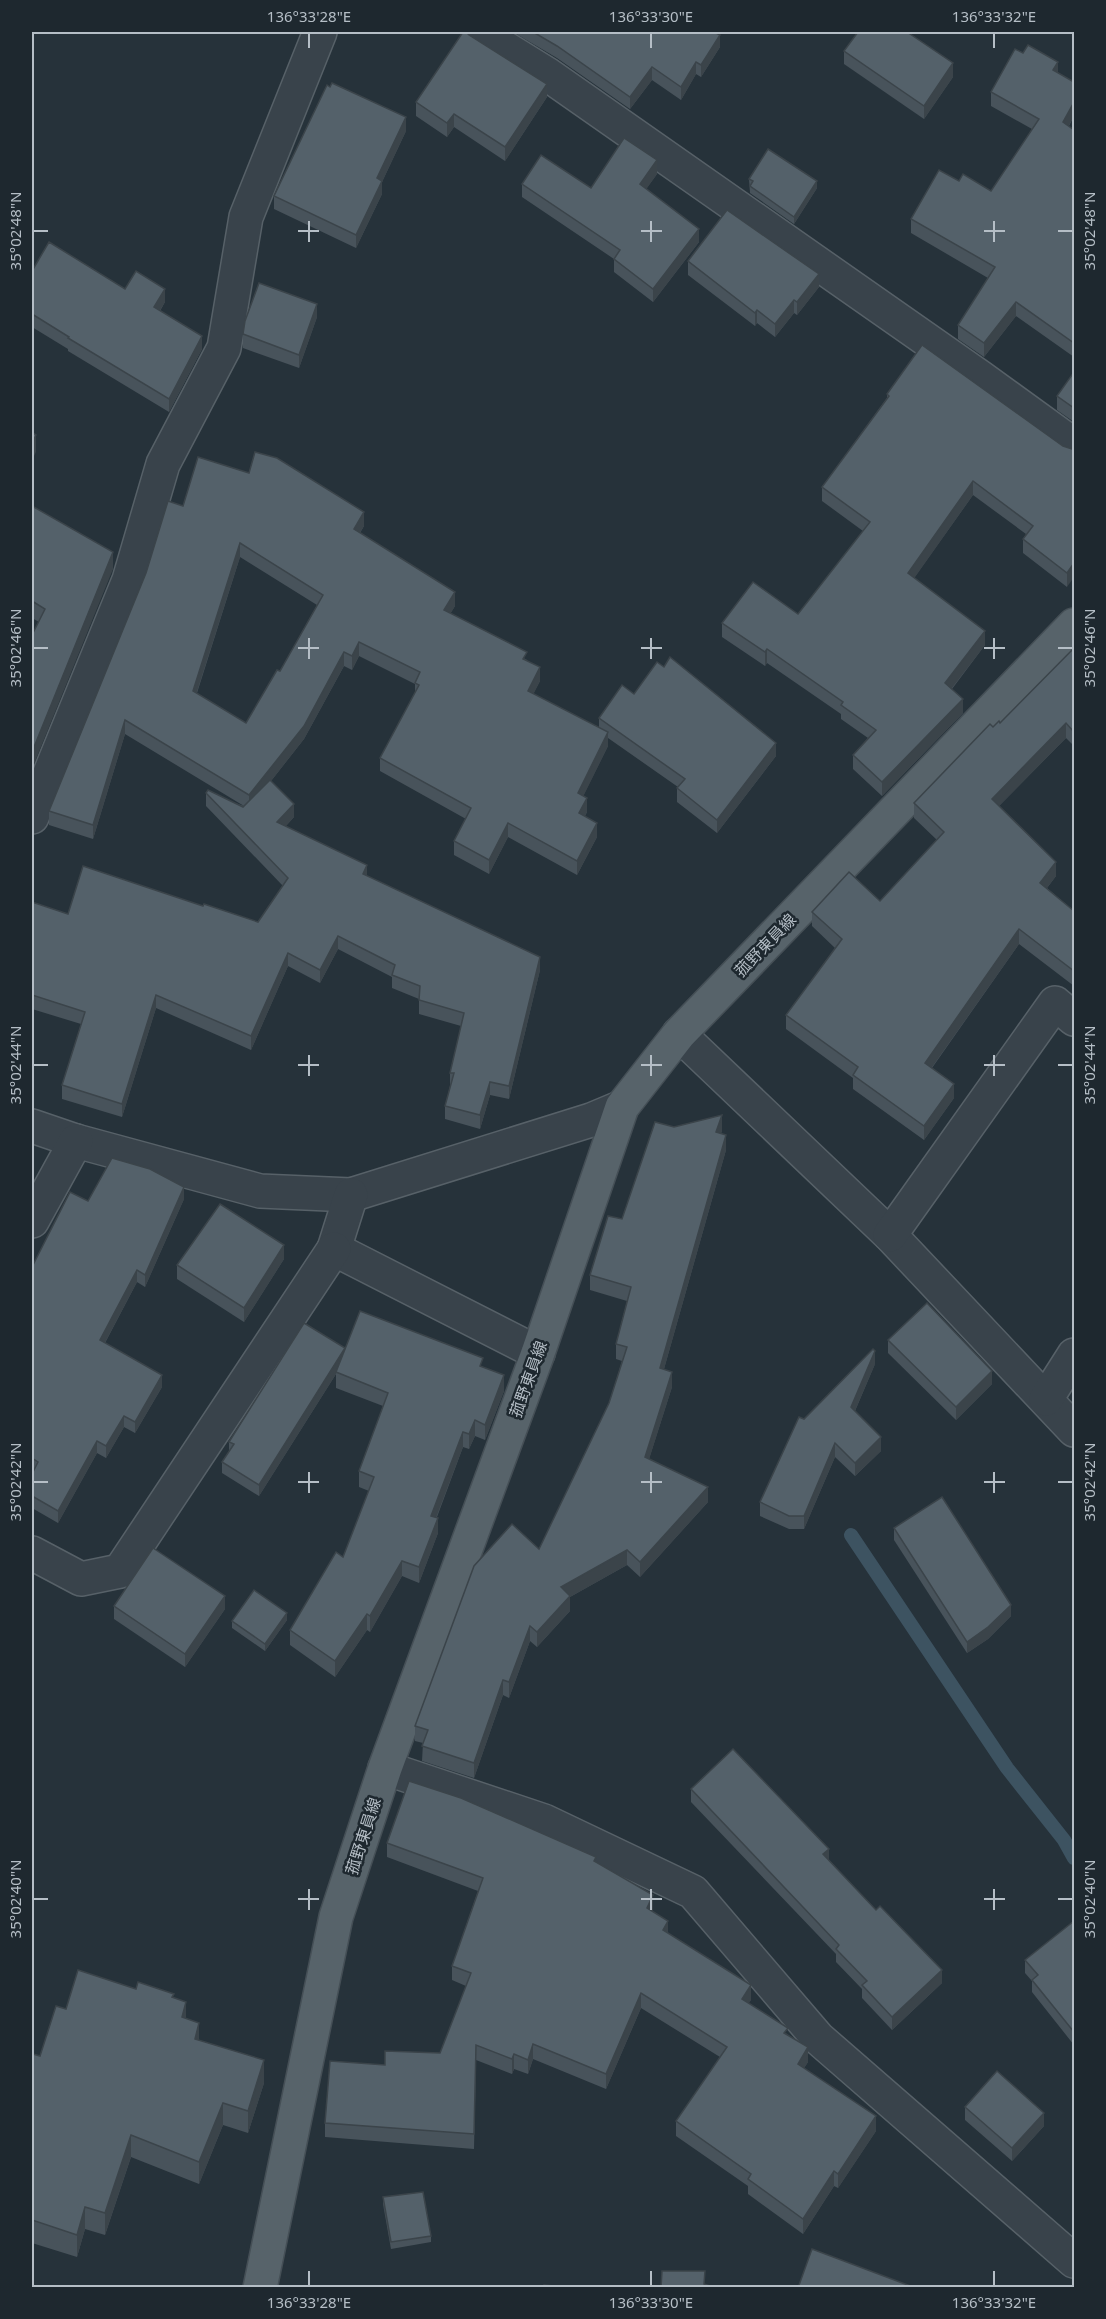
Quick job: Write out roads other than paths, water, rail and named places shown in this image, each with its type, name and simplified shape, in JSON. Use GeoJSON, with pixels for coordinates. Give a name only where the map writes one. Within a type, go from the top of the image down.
{"type":"FeatureCollection","features":[{"type":"Feature","properties":{"kind":"main road","name":"菰野東員線"},"geometry":{"type":"LineString","coordinates":[[260,2288],[336,1917],[385,1768],[538,1353],[622,1107],[679,1034],[1074,625]]}},
{"type":"Feature","properties":{"kind":"street"},"geometry":{"type":"LineString","coordinates":[[32,817],[129,580],[163,464],[224,348],[246,217],[320,32]]}},
{"type":"Feature","properties":{"kind":"street"},"geometry":{"type":"LineString","coordinates":[[479,32],[556,81],[1074,445]]}},
{"type":"Feature","properties":{"kind":"street"},"geometry":{"type":"LineString","coordinates":[[890,1234],[1055,1003],[1074,1019]]}},
{"type":"Feature","properties":{"kind":"street"},"geometry":{"type":"LineString","coordinates":[[679,1034],[890,1234],[1074,1430]]}},
{"type":"Feature","properties":{"kind":"street"},"geometry":{"type":"LineString","coordinates":[[32,1126],[76,1141],[260,1191],[351,1196],[591,1120],[622,1107]]}},
{"type":"Feature","properties":{"kind":"street"},"geometry":{"type":"LineString","coordinates":[[32,1221],[76,1141]]}},
{"type":"Feature","properties":{"kind":"street"},"geometry":{"type":"LineString","coordinates":[[32,1553],[81,1579],[120,1571],[334,1249],[351,1196]]}},
{"type":"Feature","properties":{"kind":"street"},"geometry":{"type":"LineString","coordinates":[[334,1249],[538,1353]]}},
{"type":"Feature","properties":{"kind":"street"},"geometry":{"type":"LineString","coordinates":[[1046,1399],[1074,1355]]}},
{"type":"Feature","properties":{"kind":"street"},"geometry":{"type":"LineString","coordinates":[[385,1768],[544,1821],[693,1892],[818,2038],[1074,2261]]}},
{"type":"Feature","properties":{"kind":"waterway"},"geometry":{"type":"LineString","coordinates":[[851,1535],[1007,1768],[1064,1840],[1074,1858]]}}]}
